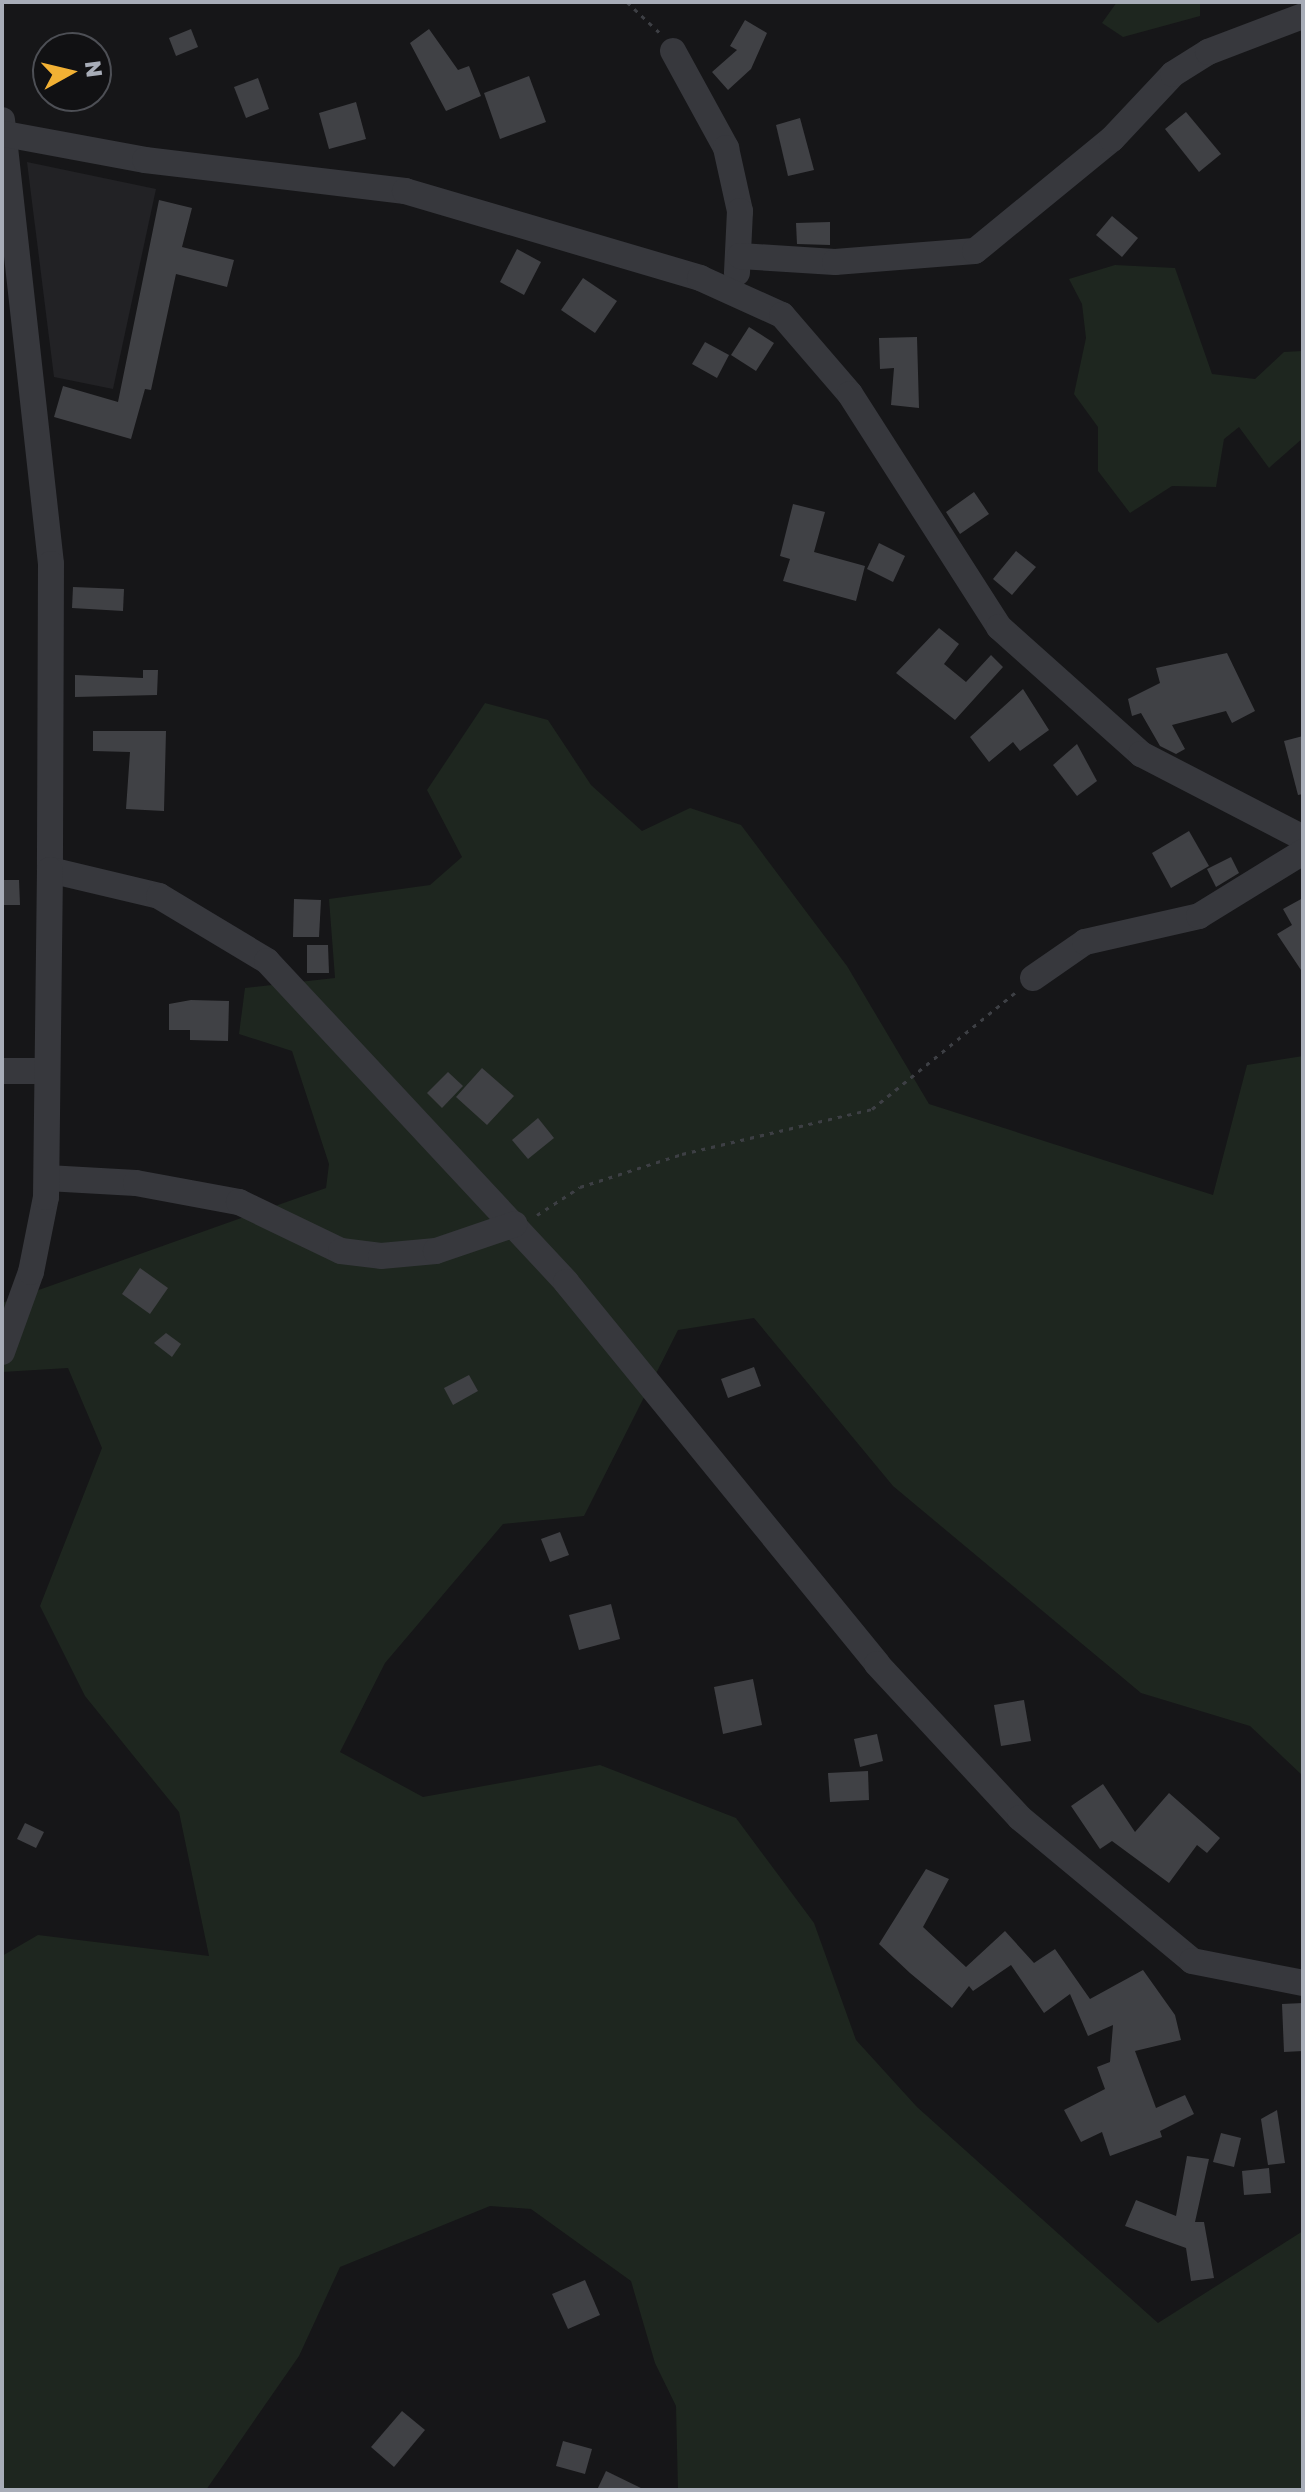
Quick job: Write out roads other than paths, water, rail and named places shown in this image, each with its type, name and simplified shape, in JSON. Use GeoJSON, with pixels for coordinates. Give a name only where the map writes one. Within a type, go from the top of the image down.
{"type":"FeatureCollection","features":[{"type":"Feature","properties":{"kind":"street"},"geometry":{"type":"LineString","coordinates":[[740,256],[835,262],[983,247],[1112,139],[1173,74],[1208,52],[1303,16]]}},
{"type":"Feature","properties":{"kind":"street"},"geometry":{"type":"LineString","coordinates":[[673,51],[726,148],[740,211],[737,293]]}},
{"type":"Feature","properties":{"kind":"street"},"geometry":{"type":"LineString","coordinates":[[2,1352],[31,1272],[47,1178],[51,564],[4,127],[145,160],[405,191],[737,293],[782,315],[814,345],[999,627],[1159,766],[1303,838]]}},
{"type":"Feature","properties":{"kind":"street"},"geometry":{"type":"LineString","coordinates":[[1033,978],[1085,942],[1199,916],[1303,852]]}},
{"type":"Feature","properties":{"kind":"street"},"geometry":{"type":"LineString","coordinates":[[50,870],[159,896],[243,943],[305,996],[515,1224],[717,1459],[877,1664],[1020,1818],[1192,1961],[1303,1983]]}},
{"type":"Feature","properties":{"kind":"street"},"geometry":{"type":"LineString","coordinates":[[2,1071],[47,1071]]}},
{"type":"Feature","properties":{"kind":"street"},"geometry":{"type":"LineString","coordinates":[[47,1178],[136,1183],[239,1202],[341,1251],[381,1256],[436,1251],[515,1224]]}}]}
